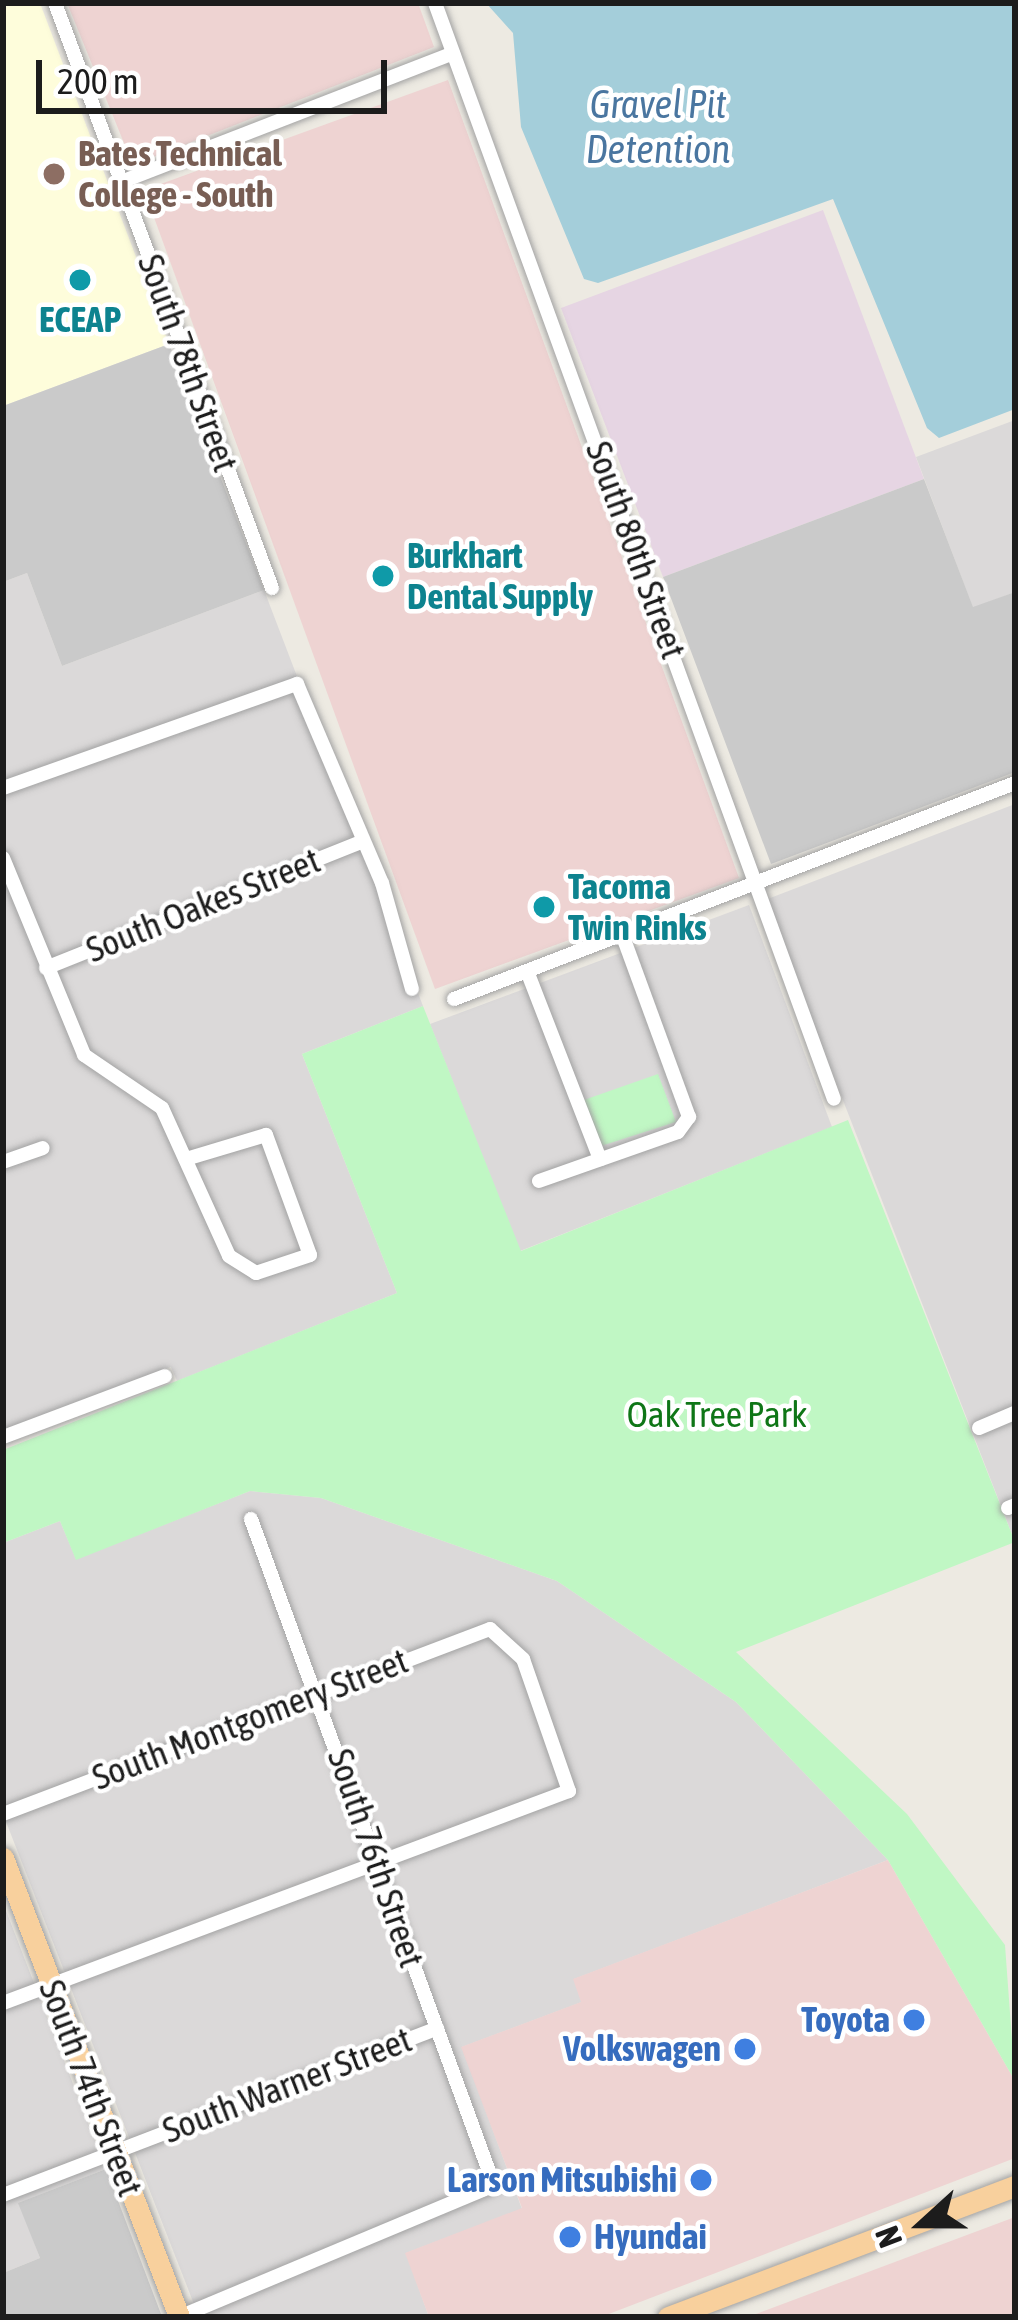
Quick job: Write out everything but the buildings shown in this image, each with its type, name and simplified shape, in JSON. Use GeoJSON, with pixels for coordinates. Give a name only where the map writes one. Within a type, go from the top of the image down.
{"type":"FeatureCollection","features":[{"type":"Feature","properties":{"kind":"main road","name":"South 74th Street"},"geometry":{"type":"LineString","coordinates":[[3,1858],[179,2317]]}},
{"type":"Feature","properties":{"kind":"main road"},"geometry":{"type":"LineString","coordinates":[[668,2317],[1015,2186]]}},
{"type":"Feature","properties":{"kind":"street","name":"South 78th Street"},"geometry":{"type":"LineString","coordinates":[[55,3],[272,588]]}},
{"type":"Feature","properties":{"kind":"street","name":"South 80th Street"},"geometry":{"type":"LineString","coordinates":[[435,3],[834,1099]]}},
{"type":"Feature","properties":{"kind":"street"},"geometry":{"type":"LineString","coordinates":[[121,182],[453,53]]}},
{"type":"Feature","properties":{"kind":"street"},"geometry":{"type":"LineString","coordinates":[[3,788],[259,689],[301,688],[412,989]]}},
{"type":"Feature","properties":{"kind":"street"},"geometry":{"type":"LineString","coordinates":[[454,999],[1015,784]]}},
{"type":"Feature","properties":{"kind":"street","name":"South Oakes Street"},"geometry":{"type":"LineString","coordinates":[[46,968],[361,842]]}},
{"type":"Feature","properties":{"kind":"street"},"geometry":{"type":"LineString","coordinates":[[3,858],[84,1055],[162,1108],[186,1159],[236,1265],[267,1273],[312,1246],[266,1136],[186,1159]]}},
{"type":"Feature","properties":{"kind":"street"},"geometry":{"type":"LineString","coordinates":[[539,1181],[686,1124],[622,934]]}},
{"type":"Feature","properties":{"kind":"street"},"geometry":{"type":"LineString","coordinates":[[527,971],[600,1159]]}},
{"type":"Feature","properties":{"kind":"street"},"geometry":{"type":"LineString","coordinates":[[3,1162],[43,1148]]}},
{"type":"Feature","properties":{"kind":"street"},"geometry":{"type":"LineString","coordinates":[[3,1437],[165,1376]]}},
{"type":"Feature","properties":{"kind":"street"},"geometry":{"type":"LineString","coordinates":[[979,1427],[1015,1413]]}},
{"type":"Feature","properties":{"kind":"street","name":"South 76th Street"},"geometry":{"type":"LineString","coordinates":[[179,2317],[486,2196],[491,2167],[251,1519]]}},
{"type":"Feature","properties":{"kind":"street","name":"South Montgomery Street"},"geometry":{"type":"LineString","coordinates":[[3,1814],[499,1629],[523,1659],[569,1791],[377,1859]]}},
{"type":"Feature","properties":{"kind":"street"},"geometry":{"type":"LineString","coordinates":[[3,2003],[377,1859]]}},
{"type":"Feature","properties":{"kind":"street","name":"South Warner Street"},"geometry":{"type":"LineString","coordinates":[[3,2195],[437,2027]]}},
{"type":"Feature","properties":{"kind":"shaded area","name":"Bates Technical College - South"},"geometry":{"type":"Polygon","coordinates":[[[3,3],[40,3],[169,344],[3,406],[3,3]]]}},
{"type":"Feature","properties":{"kind":"shaded area"},"geometry":{"type":"Polygon","coordinates":[[[67,3],[418,3],[434,47],[133,165],[67,3]]]}},
{"type":"Feature","properties":{"kind":"shaded area"},"geometry":{"type":"Polygon","coordinates":[[[448,80],[739,878],[435,989],[144,190],[448,80]]]}},
{"type":"Feature","properties":{"kind":"shaded area"},"geometry":{"type":"Polygon","coordinates":[[[823,210],[924,479],[663,577],[561,308],[823,210]]]}},
{"type":"Feature","properties":{"kind":"shaded area"},"geometry":{"type":"Polygon","coordinates":[[[169,344],[264,590],[62,666],[27,573],[3,582],[3,406],[169,344]]]}},
{"type":"Feature","properties":{"kind":"shaded area"},"geometry":{"type":"Polygon","coordinates":[[[1015,420],[1015,592],[973,608],[916,457],[1015,420]]]}},
{"type":"Feature","properties":{"kind":"shaded area"},"geometry":{"type":"Polygon","coordinates":[[[924,479],[973,607],[1015,592],[1015,772],[771,864],[663,577],[924,479]]]}},
{"type":"Feature","properties":{"kind":"shaded area"},"geometry":{"type":"Polygon","coordinates":[[[27,573],[62,666],[264,590],[423,1006],[302,1054],[397,1293],[177,1381],[171,1367],[3,1430],[3,582],[27,573]]]}},
{"type":"Feature","properties":{"kind":"shaded area"},"geometry":{"type":"Polygon","coordinates":[[[1015,804],[1015,1542],[765,900],[1015,804]]]}},
{"type":"Feature","properties":{"kind":"shaded area"},"geometry":{"type":"Polygon","coordinates":[[[749,905],[832,1127],[520,1251],[430,1024],[749,905]]]}},
{"type":"Feature","properties":{"kind":"shaded area"},"geometry":{"type":"Polygon","coordinates":[[[250,1491],[321,1498],[557,1581],[736,1702],[888,1860],[574,1979],[582,2002],[462,2047],[522,2209],[406,2253],[429,2317],[199,2317],[3,1814],[3,1543],[60,1521],[76,1559],[250,1491]]]}},
{"type":"Feature","properties":{"kind":"shaded area"},"geometry":{"type":"Polygon","coordinates":[[[888,1860],[1015,2081],[1015,2158],[601,2317],[429,2317],[405,2253],[522,2208],[461,2047],[581,2002],[573,1979],[888,1860]]]}},
{"type":"Feature","properties":{"kind":"shaded area"},"geometry":{"type":"Polygon","coordinates":[[[3,1903],[106,2169],[19,2203],[40,2258],[3,2273],[3,1903]]]}},
{"type":"Feature","properties":{"kind":"shaded area"},"geometry":{"type":"Polygon","coordinates":[[[106,2169],[161,2314],[3,2317],[3,2273],[40,2258],[18,2203],[106,2169]]]}},
{"type":"Feature","properties":{"kind":"shaded area"},"geometry":{"type":"Polygon","coordinates":[[[1015,2217],[1015,2317],[748,2317],[1015,2217]]]}},
{"type":"Feature","properties":{"kind":"green space","name":"Oak Tree Park"},"geometry":{"type":"Polygon","coordinates":[[[423,1006],[521,1251],[848,1120],[1015,1542],[736,1652],[907,1814],[1005,1945],[1015,2081],[888,1860],[736,1702],[557,1581],[321,1498],[250,1491],[76,1560],[60,1521],[3,1543],[3,1450],[397,1293],[302,1054],[423,1006]]]}},
{"type":"Feature","properties":{"kind":"green space"},"geometry":{"type":"Polygon","coordinates":[[[658,1074],[676,1122],[601,1146],[581,1101],[658,1074]]]}},
{"type":"Feature","properties":{"kind":"water","name":"Gravel Pit Detention"},"geometry":{"type":"Polygon","coordinates":[[[486,3],[1015,3],[1015,409],[939,438],[927,428],[833,199],[598,283],[584,279],[521,127],[513,33],[486,3]]]}},
{"type":"Feature","properties":{"kind":"place","name":"Bates Technical College - South"},"geometry":{"type":"Point","coordinates":[54,174]}},
{"type":"Feature","properties":{"kind":"place","name":"ECEAP"},"geometry":{"type":"Point","coordinates":[80,280]}},
{"type":"Feature","properties":{"kind":"place","name":"Burkhart Dental Supply"},"geometry":{"type":"Point","coordinates":[383,576]}},
{"type":"Feature","properties":{"kind":"place","name":"Tacoma Twin Rinks"},"geometry":{"type":"Point","coordinates":[544,907]}},
{"type":"Feature","properties":{"kind":"place","name":"Toyota"},"geometry":{"type":"Point","coordinates":[914,2020]}},
{"type":"Feature","properties":{"kind":"place","name":"Volkswagen"},"geometry":{"type":"Point","coordinates":[745,2049]}},
{"type":"Feature","properties":{"kind":"place","name":"Larson Mitsubishi"},"geometry":{"type":"Point","coordinates":[701,2180]}},
{"type":"Feature","properties":{"kind":"place","name":"Hyundai"},"geometry":{"type":"Point","coordinates":[570,2237]}}]}
